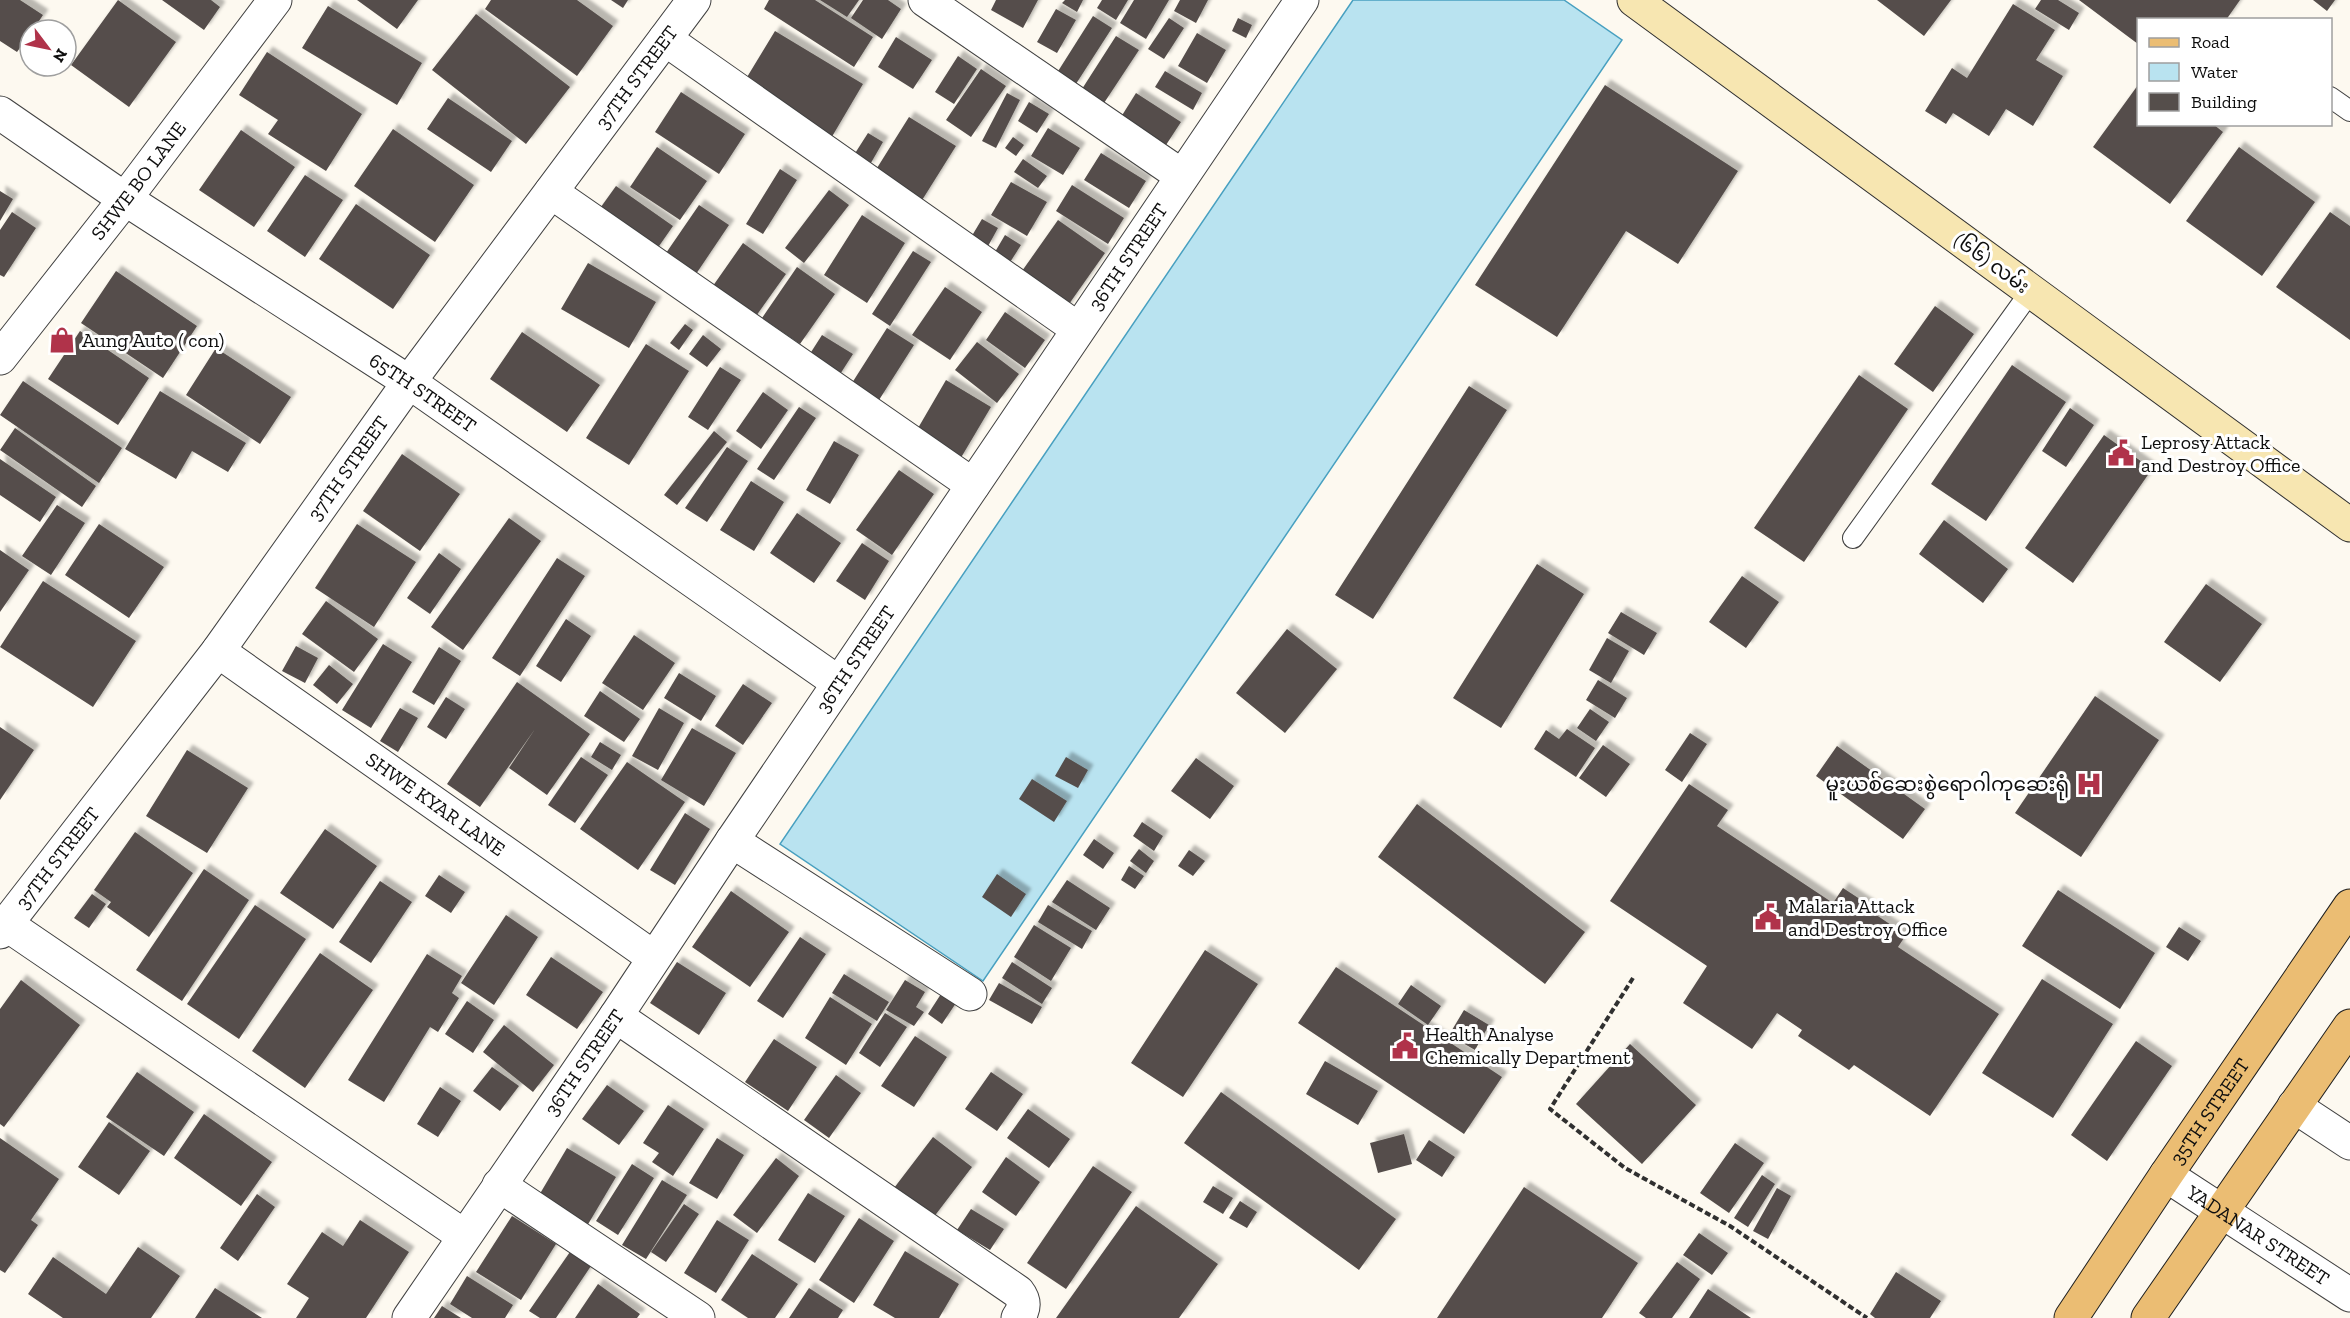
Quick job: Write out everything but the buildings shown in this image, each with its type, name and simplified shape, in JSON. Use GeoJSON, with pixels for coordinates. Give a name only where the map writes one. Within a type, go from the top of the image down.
{"type":"FeatureCollection","features":[{"type":"Feature","properties":{"kind":"main road","name":"35TH STREET"},"geometry":{"type":"LineString","coordinates":[[2071,1318],[2350,906]]}},
{"type":"Feature","properties":{"kind":"main road"},"geometry":{"type":"LineString","coordinates":[[2148,1318],[2350,1026]]}},
{"type":"Feature","properties":{"kind":"street","name":"SHWE BO LANE"},"geometry":{"type":"LineString","coordinates":[[0,358],[125,199],[275,0]]}},
{"type":"Feature","properties":{"kind":"street","name":"37TH STREET"},"geometry":{"type":"LineString","coordinates":[[3,928],[218,651],[409,382],[694,0]]}},
{"type":"Feature","properties":{"kind":"street"},"geometry":{"type":"LineString","coordinates":[[925,0],[1182,176]]}},
{"type":"Feature","properties":{"kind":"street","name":"(၆၆) လမ်း"},"geometry":{"type":"LineString","coordinates":[[1634,0],[2350,525]]}},
{"type":"Feature","properties":{"kind":"street","name":"36TH STREET"},"geometry":{"type":"LineString","coordinates":[[409,1318],[616,1016],[653,957],[1182,176],[1287,5]]}},
{"type":"Feature","properties":{"kind":"street"},"geometry":{"type":"LineString","coordinates":[[665,39],[1078,329]]}},
{"type":"Feature","properties":{"kind":"street","name":"65TH STREET"},"geometry":{"type":"LineString","coordinates":[[0,113],[125,199],[409,382],[838,683]]}},
{"type":"Feature","properties":{"kind":"street"},"geometry":{"type":"LineString","coordinates":[[551,192],[973,485]]}},
{"type":"Feature","properties":{"kind":"street","name":"SHWE KYAR LANE"},"geometry":{"type":"LineString","coordinates":[[218,651],[653,957]]}},
{"type":"Feature","properties":{"kind":"street"},"geometry":{"type":"LineString","coordinates":[[732,841],[970,994]]}},
{"type":"Feature","properties":{"kind":"street"},"geometry":{"type":"LineString","coordinates":[[3,928],[464,1236]]}},
{"type":"Feature","properties":{"kind":"street"},"geometry":{"type":"LineString","coordinates":[[616,1016],[1018,1292],[1021,1309]]}},
{"type":"Feature","properties":{"kind":"street"},"geometry":{"type":"LineString","coordinates":[[2294,1106],[2350,1143]]}},
{"type":"Feature","properties":{"kind":"street","name":"YADANAR STREET"},"geometry":{"type":"LineString","coordinates":[[2166,1175],[2350,1294]]}},
{"type":"Feature","properties":{"kind":"street"},"geometry":{"type":"LineString","coordinates":[[499,1185],[698,1318]]}},
{"type":"Feature","properties":{"kind":"lane"},"geometry":{"type":"LineString","coordinates":[[2332,98],[2350,111]]}},
{"type":"Feature","properties":{"kind":"lane"},"geometry":{"type":"LineString","coordinates":[[1853,538],[2031,291]]}},
{"type":"Feature","properties":{"kind":"path"},"geometry":{"type":"LineString","coordinates":[[1633,978],[1550,1109],[1625,1168],[1730,1226],[1867,1318]]}},
{"type":"Feature","properties":{"kind":"water"},"geometry":{"type":"Polygon","coordinates":[[[1353,0],[1564,0],[1622,40],[983,981],[780,844],[1353,0]]]}},
{"type":"Feature","properties":{"kind":"place","name":"Aung Auto ( con)"},"geometry":{"type":"Point","coordinates":[62,340]}},
{"type":"Feature","properties":{"kind":"place","name":"Leprosy Attack and Destroy Office"},"geometry":{"type":"Point","coordinates":[2121,453]}},
{"type":"Feature","properties":{"kind":"place","name":"မူးယစ်ဆေးစွဲရောဂါကုဆေးရုံ"},"geometry":{"type":"Point","coordinates":[2089,784]}},
{"type":"Feature","properties":{"kind":"place","name":"Malaria Attack and Destroy Office"},"geometry":{"type":"Point","coordinates":[1768,917]}},
{"type":"Feature","properties":{"kind":"place","name":"Health Analyse Chemically Department"},"geometry":{"type":"Point","coordinates":[1405,1046]}}]}
